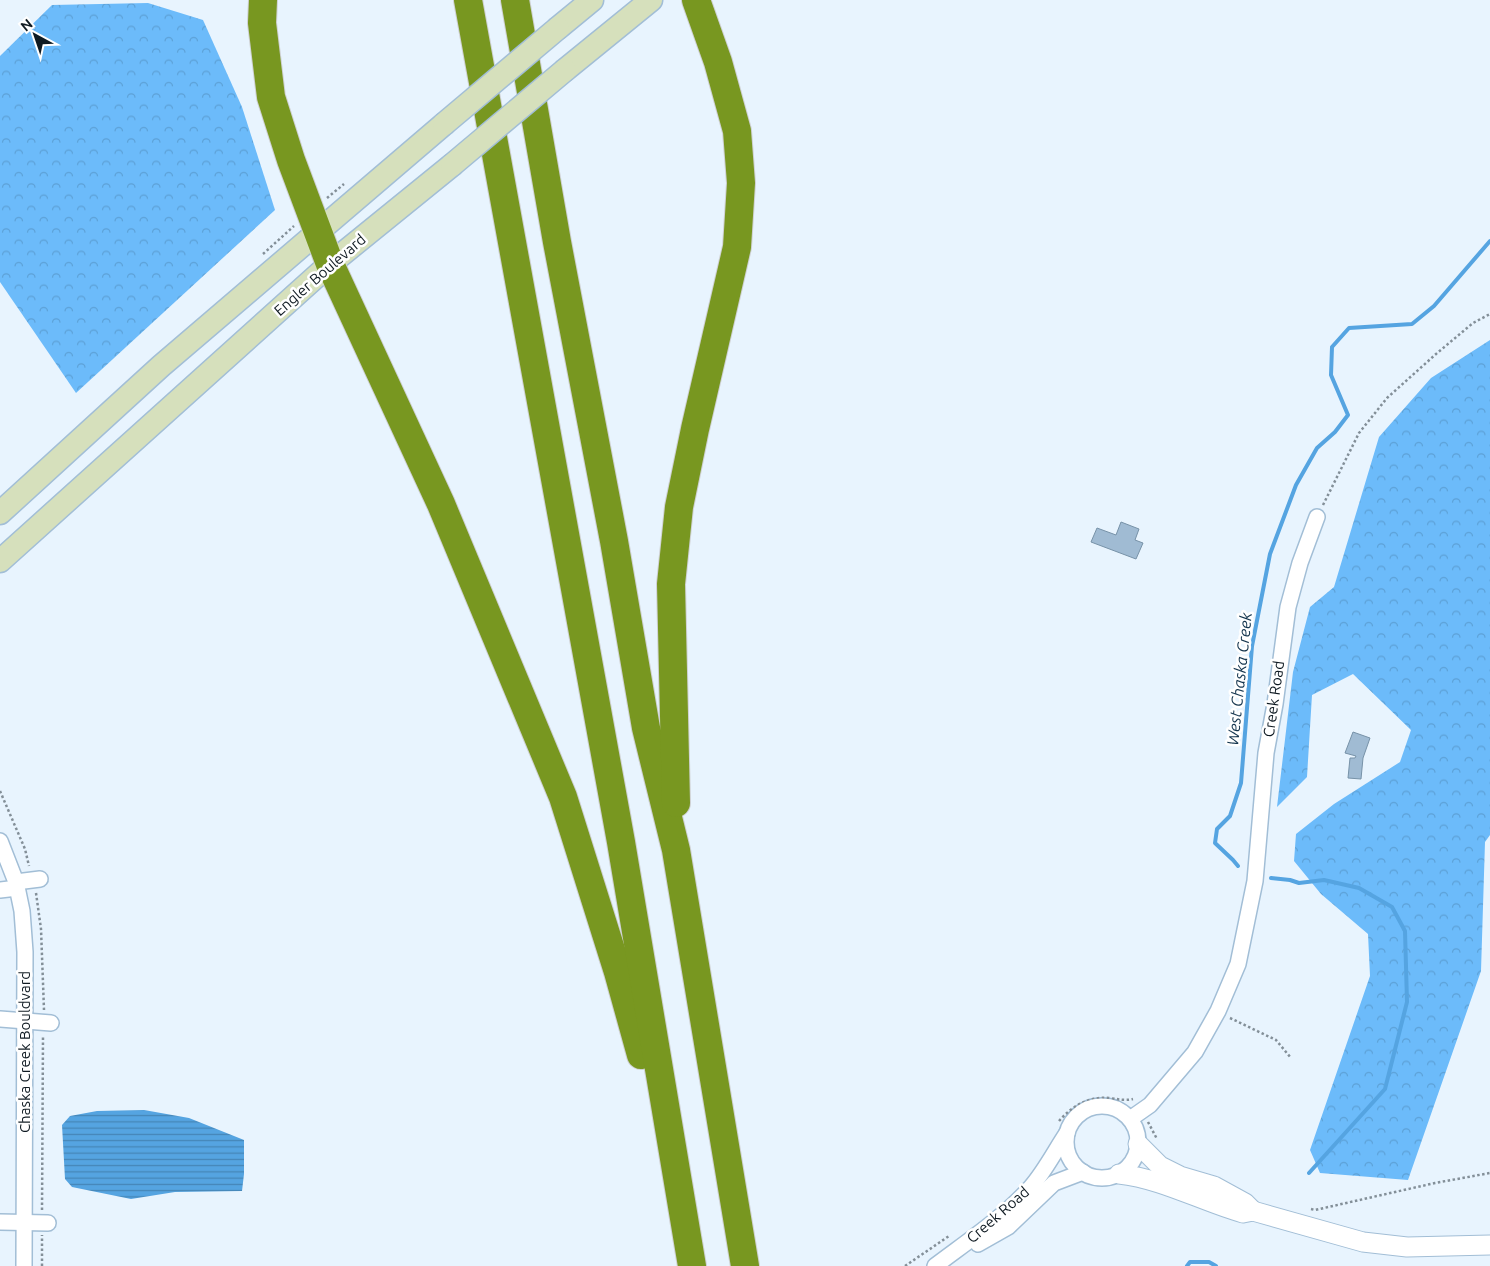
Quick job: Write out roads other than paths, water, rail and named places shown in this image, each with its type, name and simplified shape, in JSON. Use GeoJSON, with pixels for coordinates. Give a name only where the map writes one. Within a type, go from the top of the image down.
{"type":"FeatureCollection","features":[{"type":"Feature","properties":{"kind":"highway"},"geometry":{"type":"LineString","coordinates":[[263,0],[262,23],[272,97],[291,160],[330,264],[441,504],[563,797],[618,972],[681,1199]]}},
{"type":"Feature","properties":{"kind":"highway"},"geometry":{"type":"LineString","coordinates":[[468,0],[617,823],[692,1266]]}},
{"type":"Feature","properties":{"kind":"highway"},"geometry":{"type":"LineString","coordinates":[[515,0],[557,242],[614,542],[646,728],[676,850],[745,1266]]}},
{"type":"Feature","properties":{"kind":"highway"},"geometry":{"type":"LineString","coordinates":[[676,850],[672,575],[679,507],[737,247],[742,183],[736,131],[718,62],[696,0]]}},
{"type":"Feature","properties":{"kind":"main road"},"geometry":{"type":"LineString","coordinates":[[0,513],[162,366],[444,124],[592,0]]}},
{"type":"Feature","properties":{"kind":"main road","name":"Engler Boulevard"},"geometry":{"type":"LineString","coordinates":[[0,561],[330,264],[651,0]]}},
{"type":"Feature","properties":{"kind":"street","name":"Creek Road"},"geometry":{"type":"LineString","coordinates":[[1136,1115],[1150,1105],[1195,1052],[1218,1011],[1238,964],[1254,881],[1266,753],[1275,704],[1288,607],[1300,563],[1317,517]]}},
{"type":"Feature","properties":{"kind":"street","name":"Chaska Creek Bouldvard"},"geometry":{"type":"LineString","coordinates":[[0,841],[16,885],[22,911],[25,952],[24,1266]]}},
{"type":"Feature","properties":{"kind":"street"},"geometry":{"type":"LineString","coordinates":[[0,890],[35,880]]}},
{"type":"Feature","properties":{"kind":"street"},"geometry":{"type":"LineString","coordinates":[[0,1019],[25,1021],[48,1017]]}},
{"type":"Feature","properties":{"kind":"street"},"geometry":{"type":"LineString","coordinates":[[1102,1106],[1136,1115],[1138,1144],[1136,1156],[1129,1166],[1119,1174],[1107,1178],[1094,1177],[1083,1172],[1074,1164],[1068,1154],[1063,1126],[1073,1121],[1081,1113],[1091,1108],[1102,1106]]}},
{"type":"Feature","properties":{"kind":"street","name":"Creek Road"},"geometry":{"type":"LineString","coordinates":[[935,1266],[1015,1204],[1032,1186],[1047,1166],[1063,1126]]}},
{"type":"Feature","properties":{"kind":"street"},"geometry":{"type":"LineString","coordinates":[[1138,1144],[1160,1166],[1180,1176],[1220,1189],[1245,1203],[1253,1211]]}},
{"type":"Feature","properties":{"kind":"street","name":"Creek Road"},"geometry":{"type":"LineString","coordinates":[[940,1266],[1008,1227],[1054,1183],[1083,1172]]}},
{"type":"Feature","properties":{"kind":"street"},"geometry":{"type":"LineString","coordinates":[[1119,1174],[1139,1176],[1243,1213],[1253,1211],[1363,1242],[1407,1247],[1490,1245]]}},
{"type":"Feature","properties":{"kind":"street"},"geometry":{"type":"LineString","coordinates":[[0,1222],[44,1222]]}},
{"type":"Feature","properties":{"kind":"waterway","name":"West Chaska Creek"},"geometry":{"type":"LineString","coordinates":[[1238,866],[1215,843],[1217,829],[1230,816],[1241,783],[1252,646],[1270,554],[1296,485],[1317,448],[1335,432],[1348,415],[1331,375],[1332,347],[1349,328],[1412,324],[1434,306],[1490,241]]}},
{"type":"Feature","properties":{"kind":"waterway","name":"West Chaska Creek"},"geometry":{"type":"LineString","coordinates":[[1271,878],[1299,883],[1324,880],[1359,888],[1392,907],[1405,931],[1407,1002],[1385,1089],[1309,1173]]}},
{"type":"Feature","properties":{"kind":"waterway","name":"West Chaska Creek"},"geometry":{"type":"LineString","coordinates":[[1187,1266],[1190,1262],[1209,1262],[1216,1266]]}}]}
